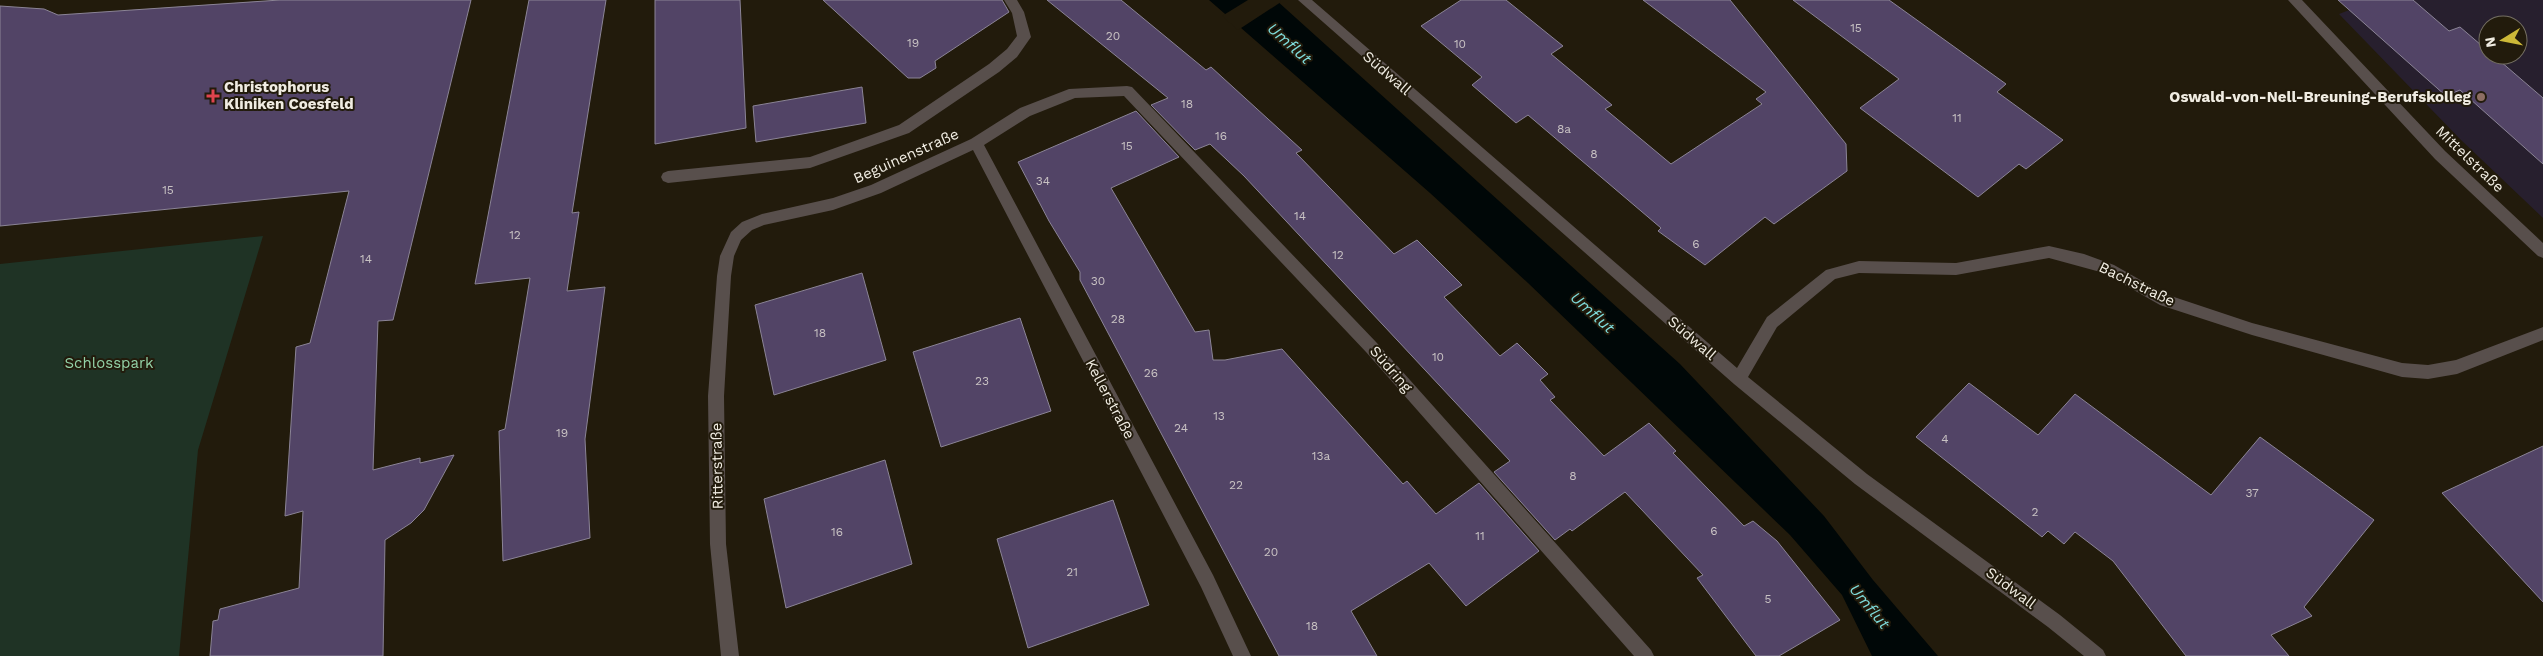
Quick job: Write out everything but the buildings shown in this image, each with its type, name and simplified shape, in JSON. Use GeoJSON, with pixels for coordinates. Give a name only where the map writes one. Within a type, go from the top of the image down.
{"type":"FeatureCollection","features":[{"type":"Feature","properties":{"kind":"street","name":"Beguinenstraße"},"geometry":{"type":"LineString","coordinates":[[668,177],[810,162],[904,129],[994,68],[1012,53],[1024,37],[1018,12],[1010,0]]}},
{"type":"Feature","properties":{"kind":"street","name":"Südwall"},"geometry":{"type":"LineString","coordinates":[[1304,0],[1739,379],[1861,478],[2039,609],[2097,656]]}},
{"type":"Feature","properties":{"kind":"street","name":"Mittelstraße"},"geometry":{"type":"LineString","coordinates":[[2294,0],[2440,155],[2543,252]]}},
{"type":"Feature","properties":{"kind":"street","name":"Beguinenstraße"},"geometry":{"type":"LineString","coordinates":[[724,276],[726,256],[736,236],[747,226],[762,220],[833,204],[876,189],[976,143],[1024,112],[1074,94],[1127,91]]}},
{"type":"Feature","properties":{"kind":"street","name":"Südring"},"geometry":{"type":"LineString","coordinates":[[1127,91],[1371,347],[1645,656]]}},
{"type":"Feature","properties":{"kind":"street","name":"Kellerstraße"},"geometry":{"type":"LineString","coordinates":[[976,143],[1207,581],[1242,656]]}},
{"type":"Feature","properties":{"kind":"street","name":"Bachstraße"},"geometry":{"type":"LineString","coordinates":[[1739,379],[1772,322],[1831,274],[1859,267],[1956,268],[2049,252],[2084,260],[2109,269],[2160,299],[2295,341],[2402,370],[2428,372],[2458,367],[2543,333]]}},
{"type":"Feature","properties":{"kind":"street","name":"Ritterstraße"},"geometry":{"type":"LineString","coordinates":[[724,276],[716,396],[718,544],[730,656]]}},
{"type":"Feature","properties":{"kind":"shaded area","name":"Oswald-von-Nell-Breuning-Berufskolleg"},"geometry":{"type":"Polygon","coordinates":[[[2375,0],[2543,0],[2543,218],[2460,139],[2339,14],[2375,0]]]}},
{"type":"Feature","properties":{"kind":"green space","name":"Schlosspark"},"geometry":{"type":"Polygon","coordinates":[[[263,236],[198,450],[179,656],[0,656],[0,264],[263,236]]]}},
{"type":"Feature","properties":{"kind":"water","name":"Umflut"},"geometry":{"type":"Polygon","coordinates":[[[1209,0],[1276,0],[1680,364],[1824,516],[1873,580],[1938,656],[1872,656],[1842,595],[1790,535],[1528,283],[1430,193],[1209,0]]]}},
{"type":"Feature","properties":{"kind":"pier"},"geometry":{"type":"Polygon","coordinates":[[[1248,0],[1280,0],[1281,2],[1238,30],[1222,16],[1248,0]]]}},
{"type":"Feature","properties":{"kind":"place","name":"Christophorus Kliniken Coesfeld"},"geometry":{"type":"Point","coordinates":[213,96]}},
{"type":"Feature","properties":{"kind":"place","name":"Oswald-von-Nell-Breuning-Berufskolleg"},"geometry":{"type":"Point","coordinates":[2481,97]}}]}
